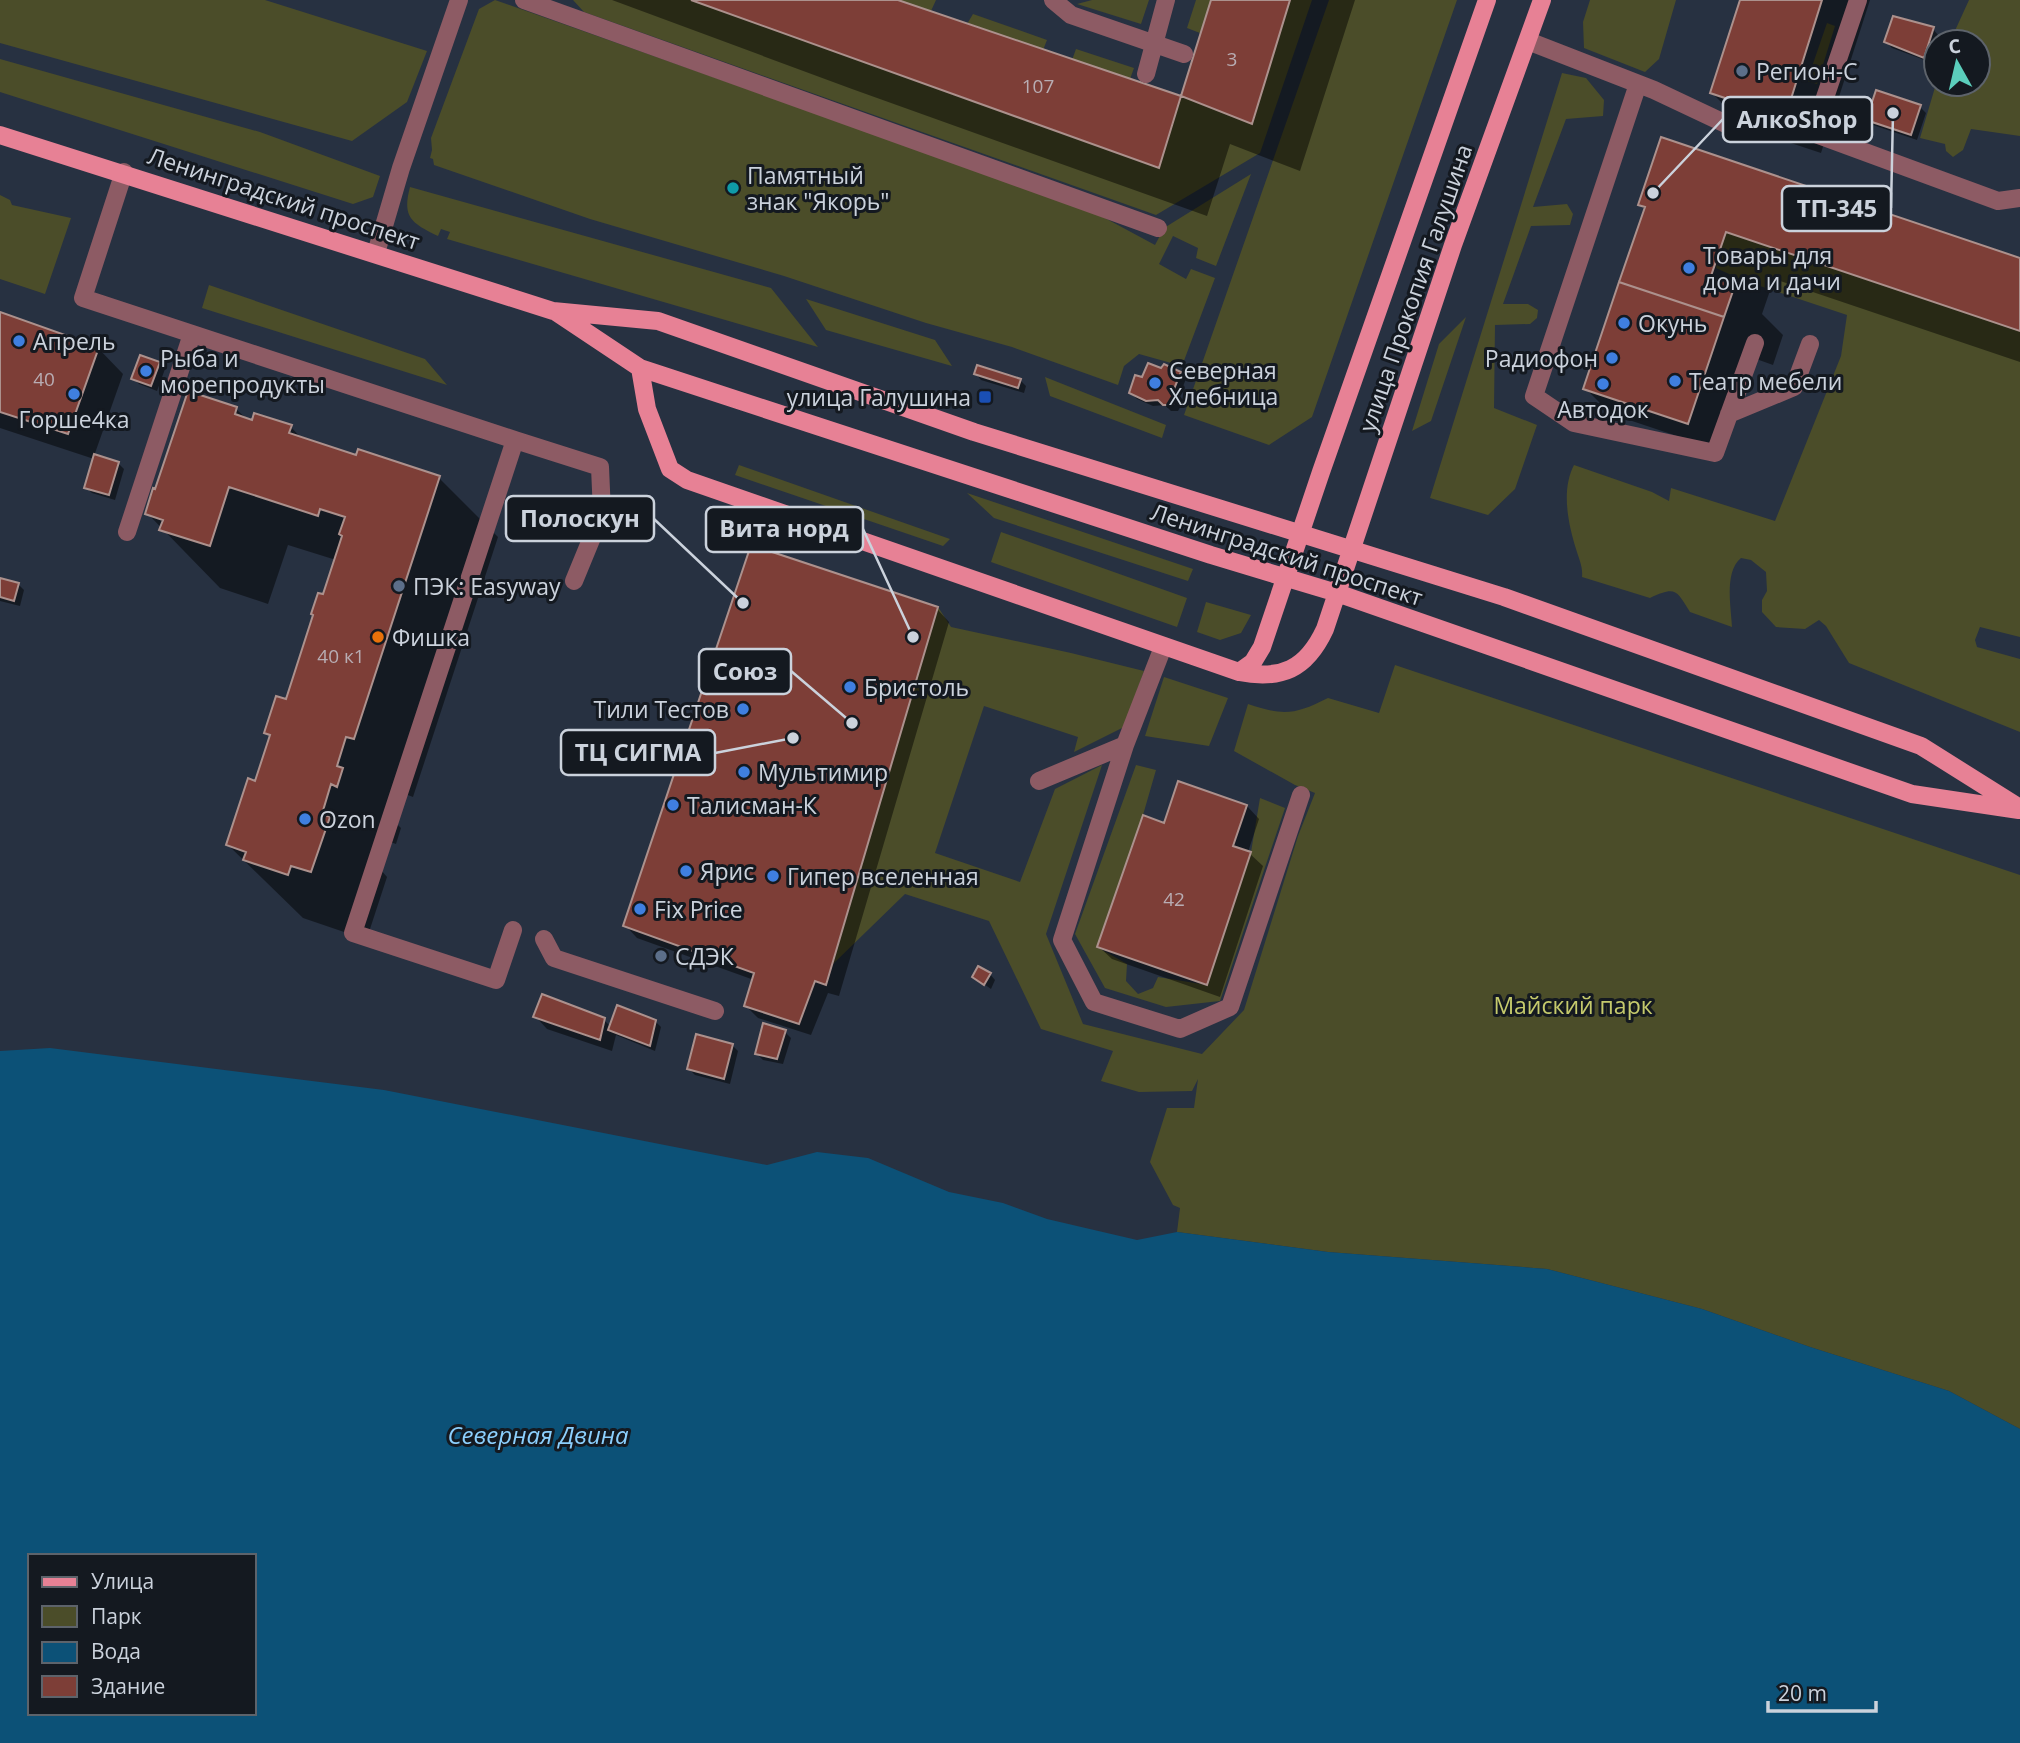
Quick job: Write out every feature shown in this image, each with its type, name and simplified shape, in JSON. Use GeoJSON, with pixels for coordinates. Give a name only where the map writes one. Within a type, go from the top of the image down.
{"type":"FeatureCollection","features":[{"type":"Feature","properties":{"kind":"main road","name":"улица Прокопия Галушина"},"geometry":{"type":"LineString","coordinates":[[1239,671],[1253,662],[1262,647],[1487,0]]}},
{"type":"Feature","properties":{"kind":"main road","name":"улица Прокопия Галушина"},"geometry":{"type":"LineString","coordinates":[[640,368],[648,408],[670,469],[687,480],[1239,671],[1277,675],[1292,669],[1318,645],[1353,548],[1453,245],[1542,0]]}},
{"type":"Feature","properties":{"kind":"main road","name":"Ленинградский проспект"},"geometry":{"type":"LineString","coordinates":[[0,135],[124,172],[553,311],[658,321],[974,432],[1504,597],[1921,746],[2020,809]]}},
{"type":"Feature","properties":{"kind":"main road","name":"Ленинградский проспект"},"geometry":{"type":"LineString","coordinates":[[553,311],[640,368],[1211,555],[1337,593],[1912,794],[2020,809]]}},
{"type":"Feature","properties":{"kind":"lane"},"geometry":{"type":"LineString","coordinates":[[376,253],[401,168],[459,0]]}},
{"type":"Feature","properties":{"kind":"lane"},"geometry":{"type":"LineString","coordinates":[[524,0],[1158,228]]}},
{"type":"Feature","properties":{"kind":"lane"},"geometry":{"type":"LineString","coordinates":[[1053,0],[1071,15],[1184,54]]}},
{"type":"Feature","properties":{"kind":"lane"},"geometry":{"type":"LineString","coordinates":[[1146,74],[1166,0]]}},
{"type":"Feature","properties":{"kind":"lane"},"geometry":{"type":"LineString","coordinates":[[1813,133],[1858,0]]}},
{"type":"Feature","properties":{"kind":"lane"},"geometry":{"type":"LineString","coordinates":[[1528,41],[1638,84],[1743,132],[1813,133],[1998,201],[2020,198]]}},
{"type":"Feature","properties":{"kind":"lane"},"geometry":{"type":"LineString","coordinates":[[1638,84],[1534,396],[1574,423],[1715,453],[1755,343]]}},
{"type":"Feature","properties":{"kind":"lane"},"geometry":{"type":"LineString","coordinates":[[124,172],[83,298],[600,467],[601,513],[574,581]]}},
{"type":"Feature","properties":{"kind":"lane"},"geometry":{"type":"LineString","coordinates":[[127,532],[192,334]]}},
{"type":"Feature","properties":{"kind":"lane"},"geometry":{"type":"LineString","coordinates":[[1729,414],[1794,387],[1810,344]]}},
{"type":"Feature","properties":{"kind":"lane"},"geometry":{"type":"LineString","coordinates":[[513,930],[496,980],[353,933],[516,440]]}},
{"type":"Feature","properties":{"kind":"lane"},"geometry":{"type":"LineString","coordinates":[[1163,646],[1125,745],[1062,940],[1094,1002],[1180,1029],[1230,1007],[1301,795]]}},
{"type":"Feature","properties":{"kind":"lane"},"geometry":{"type":"LineString","coordinates":[[1039,781],[1125,745]]}},
{"type":"Feature","properties":{"kind":"lane"},"geometry":{"type":"LineString","coordinates":[[544,939],[554,958],[715,1011]]}},
{"type":"Feature","properties":{"kind":"green space"},"geometry":{"type":"Polygon","coordinates":[[[0,0],[265,0],[427,51],[407,102],[352,141],[0,43],[0,0]]]}},
{"type":"Feature","properties":{"kind":"green space"},"geometry":{"type":"Polygon","coordinates":[[[495,0],[1090,210],[1155,245],[1164,228],[1251,174],[1216,266],[1196,258],[1198,248],[1173,236],[1159,264],[1186,279],[1191,269],[1215,278],[1182,366],[1139,354],[1124,366],[1118,385],[1012,347],[590,219],[434,165],[433,159],[430,158],[431,138],[479,9],[495,0]]]}},
{"type":"Feature","properties":{"kind":"green space"},"geometry":{"type":"Polygon","coordinates":[[[573,0],[691,0],[1158,168],[1181,96],[1252,124],[1290,0],[1312,0],[1260,153],[1156,215],[584,12],[573,0]]]}},
{"type":"Feature","properties":{"kind":"green space"},"geometry":{"type":"Polygon","coordinates":[[[898,0],[936,0],[931,11],[898,0]]]}},
{"type":"Feature","properties":{"kind":"green space"},"geometry":{"type":"Polygon","coordinates":[[[1092,0],[1149,0],[1141,24],[1077,4],[1092,0]]]}},
{"type":"Feature","properties":{"kind":"green space"},"geometry":{"type":"Polygon","coordinates":[[[1196,0],[1212,0],[1200,33],[1187,28],[1196,0]]]}},
{"type":"Feature","properties":{"kind":"green space"},"geometry":{"type":"Polygon","coordinates":[[[1329,0],[1457,0],[1312,417],[1269,445],[1184,415],[1329,0]]]}},
{"type":"Feature","properties":{"kind":"green space"},"geometry":{"type":"Polygon","coordinates":[[[1590,0],[1676,0],[1659,59],[1645,72],[1584,48],[1583,22],[1590,0]]]}},
{"type":"Feature","properties":{"kind":"green space"},"geometry":{"type":"Polygon","coordinates":[[[1969,0],[2020,0],[2020,136],[1971,129],[1963,150],[1953,157],[1946,151],[1945,144],[1920,138],[1932,98],[1992,98],[1992,28],[1956,28],[1969,0]]]}},
{"type":"Feature","properties":{"kind":"green space"},"geometry":{"type":"Polygon","coordinates":[[[973,14],[1047,40],[1043,50],[967,24],[973,14]]]}},
{"type":"Feature","properties":{"kind":"green space"},"geometry":{"type":"Polygon","coordinates":[[[1827,23],[1835,26],[1817,84],[1807,81],[1827,23]]]}},
{"type":"Feature","properties":{"kind":"green space"},"geometry":{"type":"Polygon","coordinates":[[[1076,49],[1134,68],[1130,79],[1072,60],[1076,49]]]}},
{"type":"Feature","properties":{"kind":"green space"},"geometry":{"type":"Polygon","coordinates":[[[0,59],[260,132],[380,176],[373,197],[353,204],[0,92],[0,59]]]}},
{"type":"Feature","properties":{"kind":"green space"},"geometry":{"type":"Polygon","coordinates":[[[1562,73],[1586,78],[1604,100],[1603,116],[1566,119],[1533,207],[1567,204],[1573,214],[1570,225],[1531,226],[1503,304],[1528,304],[1538,310],[1537,318],[1530,324],[1495,325],[1494,408],[1537,425],[1515,489],[1488,515],[1430,498],[1562,73]]]}},
{"type":"Feature","properties":{"kind":"green space"},"geometry":{"type":"Polygon","coordinates":[[[410,187],[771,288],[818,347],[447,239],[450,232],[441,229],[438,236],[411,218],[407,205],[410,187]]]}},
{"type":"Feature","properties":{"kind":"green space"},"geometry":{"type":"Polygon","coordinates":[[[0,195],[10,200],[12,205],[71,218],[45,294],[0,279],[0,195]]]}},
{"type":"Feature","properties":{"kind":"green space"},"geometry":{"type":"Polygon","coordinates":[[[1726,232],[2020,331],[2020,637],[1980,627],[1975,640],[1977,647],[2020,659],[2020,732],[1849,663],[1826,626],[1819,620],[1805,629],[1776,627],[1762,612],[1762,600],[1767,591],[1766,572],[1751,560],[1741,558],[1732,572],[1732,627],[1690,612],[1674,592],[1665,592],[1650,598],[1582,577],[1567,507],[1568,485],[1574,465],[1652,492],[1669,501],[1671,488],[1775,521],[1841,356],[1847,315],[1742,280],[1716,268],[1726,232]]]}},
{"type":"Feature","properties":{"kind":"green space"},"geometry":{"type":"Polygon","coordinates":[[[209,285],[425,359],[447,385],[202,308],[209,285]]]}},
{"type":"Feature","properties":{"kind":"green space"},"geometry":{"type":"Polygon","coordinates":[[[806,299],[935,340],[952,366],[826,330],[806,299]]]}},
{"type":"Feature","properties":{"kind":"green space"},"geometry":{"type":"Polygon","coordinates":[[[1466,317],[1431,421],[1412,431],[1439,344],[1466,317]]]}},
{"type":"Feature","properties":{"kind":"green space"},"geometry":{"type":"Polygon","coordinates":[[[1045,377],[1166,425],[1162,438],[1050,396],[1045,377]]]}},
{"type":"Feature","properties":{"kind":"green space"},"geometry":{"type":"Polygon","coordinates":[[[739,465],[950,539],[943,546],[735,475],[739,465]]]}},
{"type":"Feature","properties":{"kind":"green space"},"geometry":{"type":"Polygon","coordinates":[[[967,493],[1193,569],[1188,581],[994,518],[967,493]]]}},
{"type":"Feature","properties":{"kind":"green space"},"geometry":{"type":"Polygon","coordinates":[[[1001,532],[1187,598],[1177,627],[991,562],[1001,532]]]}},
{"type":"Feature","properties":{"kind":"green space"},"geometry":{"type":"Polygon","coordinates":[[[1206,602],[1251,615],[1241,633],[1220,640],[1197,632],[1206,602]]]}},
{"type":"Feature","properties":{"kind":"green space","name":"Майский парк"},"geometry":{"type":"Polygon","coordinates":[[[938,607],[951,627],[1144,671],[1124,727],[1074,752],[1078,737],[984,706],[935,853],[1020,882],[1055,789],[1102,765],[1046,934],[1083,1024],[1202,1054],[1244,1010],[1298,836],[1315,793],[1295,785],[1234,751],[1248,704],[1271,711],[1289,712],[1328,698],[1379,713],[1395,665],[2020,875],[2020,1429],[1949,1391],[1702,1309],[1547,1269],[1328,1252],[1177,1232],[1180,1208],[1173,1205],[1150,1162],[1167,1108],[1194,1108],[1198,1079],[1192,1091],[1139,1092],[1101,1081],[1113,1051],[1041,1029],[989,921],[905,894],[833,964],[938,607]]]}},
{"type":"Feature","properties":{"kind":"green space"},"geometry":{"type":"Polygon","coordinates":[[[1164,677],[1228,698],[1209,746],[1145,736],[1164,677]]]}},
{"type":"Feature","properties":{"kind":"green space"},"geometry":{"type":"Polygon","coordinates":[[[1136,765],[1156,770],[1097,947],[1127,964],[1126,981],[1138,994],[1153,988],[1158,977],[1207,985],[1251,852],[1260,798],[1285,808],[1220,1001],[1166,1007],[1105,988],[1075,934],[1136,765]]]}},
{"type":"Feature","properties":{"kind":"water","name":"Северная Двина"},"geometry":{"type":"Polygon","coordinates":[[[50,1048],[384,1090],[767,1165],[817,1152],[868,1158],[949,1192],[1003,1203],[1047,1219],[1137,1240],[1177,1232],[1328,1252],[1547,1269],[1702,1309],[1949,1391],[2020,1429],[2020,1743],[0,1743],[0,1051],[50,1048]]]}},
{"type":"Feature","properties":{"kind":"building"},"geometry":{"type":"Polygon","coordinates":[[[691,0],[898,0],[1181,96],[1159,168],[691,0]]]}},
{"type":"Feature","properties":{"kind":"building"},"geometry":{"type":"Polygon","coordinates":[[[1211,0],[1290,0],[1252,124],[1181,96],[1211,0]]]}},
{"type":"Feature","properties":{"kind":"building"},"geometry":{"type":"Polygon","coordinates":[[[1740,0],[1822,0],[1785,118],[1710,93],[1740,0]]]}},
{"type":"Feature","properties":{"kind":"building"},"geometry":{"type":"Polygon","coordinates":[[[1893,16],[1934,27],[1922,28],[1922,57],[1884,42],[1893,16]]]}},
{"type":"Feature","properties":{"kind":"building"},"geometry":{"type":"Polygon","coordinates":[[[1876,90],[1921,105],[1911,135],[1866,120],[1876,90]]]}},
{"type":"Feature","properties":{"kind":"building"},"geometry":{"type":"Polygon","coordinates":[[[1661,137],[2020,258],[2020,331],[1726,232],[1711,276],[1735,285],[1724,317],[1619,282],[1645,207],[1638,205],[1661,137]]]}},
{"type":"Feature","properties":{"kind":"building"},"geometry":{"type":"Polygon","coordinates":[[[1619,282],[1724,317],[1688,424],[1583,389],[1619,282]]]}},
{"type":"Feature","properties":{"kind":"building"},"geometry":{"type":"Polygon","coordinates":[[[0,312],[99,347],[68,434],[0,412],[0,312]]]}},
{"type":"Feature","properties":{"kind":"building","name":"Рыба и морепродукты"},"geometry":{"type":"Polygon","coordinates":[[[140,355],[160,362],[151,386],[131,379],[140,355]]]}},
{"type":"Feature","properties":{"kind":"building","name":"Северная Хлебница"},"geometry":{"type":"Polygon","coordinates":[[[1148,363],[1161,368],[1164,364],[1181,372],[1174,389],[1177,397],[1173,405],[1163,405],[1158,400],[1146,401],[1129,393],[1135,375],[1142,377],[1148,363]]]}},
{"type":"Feature","properties":{"kind":"building"},"geometry":{"type":"Polygon","coordinates":[[[977,365],[1021,379],[1018,388],[974,374],[977,365]]]}},
{"type":"Feature","properties":{"kind":"building"},"geometry":{"type":"Polygon","coordinates":[[[188,391],[237,407],[235,414],[252,420],[254,413],[292,425],[289,433],[356,455],[358,449],[440,476],[354,739],[346,737],[337,766],[343,768],[337,787],[331,784],[322,814],[330,817],[311,872],[291,866],[288,875],[243,860],[246,852],[226,845],[248,778],[255,781],[270,735],[264,733],[276,696],[286,699],[318,593],[323,594],[342,536],[339,534],[345,517],[320,509],[318,516],[229,487],[210,546],[159,530],[163,520],[145,514],[188,391]]]}},
{"type":"Feature","properties":{"kind":"building"},"geometry":{"type":"Polygon","coordinates":[[[94,454],[119,462],[109,495],[84,488],[94,454]]]}},
{"type":"Feature","properties":{"kind":"building"},"geometry":{"type":"Polygon","coordinates":[[[751,545],[938,607],[826,985],[815,981],[799,1024],[744,1006],[754,973],[623,926],[751,545]]]}},
{"type":"Feature","properties":{"kind":"building"},"geometry":{"type":"Polygon","coordinates":[[[0,578],[19,583],[14,601],[0,597],[0,578]]]}},
{"type":"Feature","properties":{"kind":"building"},"geometry":{"type":"Polygon","coordinates":[[[1178,781],[1247,805],[1233,846],[1251,852],[1207,985],[1097,947],[1143,815],[1164,823],[1178,781]]]}},
{"type":"Feature","properties":{"kind":"building"},"geometry":{"type":"Polygon","coordinates":[[[978,966],[991,973],[984,985],[972,977],[978,966]]]}},
{"type":"Feature","properties":{"kind":"building"},"geometry":{"type":"Polygon","coordinates":[[[542,994],[605,1018],[600,1040],[533,1017],[542,994]]]}},
{"type":"Feature","properties":{"kind":"building"},"geometry":{"type":"Polygon","coordinates":[[[617,1005],[656,1020],[650,1046],[608,1030],[617,1005]]]}},
{"type":"Feature","properties":{"kind":"building"},"geometry":{"type":"Polygon","coordinates":[[[763,1023],[786,1030],[777,1059],[755,1054],[763,1023]]]}},
{"type":"Feature","properties":{"kind":"building"},"geometry":{"type":"Polygon","coordinates":[[[696,1034],[733,1044],[724,1079],[687,1069],[696,1034]]]}},
{"type":"Feature","properties":{"kind":"place","name":"Регион-С"},"geometry":{"type":"Point","coordinates":[1742,71]}},
{"type":"Feature","properties":{"kind":"place","name":"ТП-345"},"geometry":{"type":"Point","coordinates":[1893,113]}},
{"type":"Feature","properties":{"kind":"place","name":"Памятный знак \"Якорь\""},"geometry":{"type":"Point","coordinates":[733,188]}},
{"type":"Feature","properties":{"kind":"place","name":"АлкоShop"},"geometry":{"type":"Point","coordinates":[1653,193]}},
{"type":"Feature","properties":{"kind":"place","name":"Товары для дома и дачи"},"geometry":{"type":"Point","coordinates":[1689,268]}},
{"type":"Feature","properties":{"kind":"place","name":"Окунь"},"geometry":{"type":"Point","coordinates":[1624,323]}},
{"type":"Feature","properties":{"kind":"place","name":"Апрель"},"geometry":{"type":"Point","coordinates":[19,341]}},
{"type":"Feature","properties":{"kind":"place","name":"Радиофон"},"geometry":{"type":"Point","coordinates":[1612,358]}},
{"type":"Feature","properties":{"kind":"place","name":"Рыба и морепродукты"},"geometry":{"type":"Point","coordinates":[146,371]}},
{"type":"Feature","properties":{"kind":"place","name":"Театр мебели"},"geometry":{"type":"Point","coordinates":[1675,381]}},
{"type":"Feature","properties":{"kind":"place","name":"Северная Хлебница"},"geometry":{"type":"Point","coordinates":[1155,383]}},
{"type":"Feature","properties":{"kind":"place","name":"Автодок"},"geometry":{"type":"Point","coordinates":[1603,384]}},
{"type":"Feature","properties":{"kind":"place","name":"Горше4ка"},"geometry":{"type":"Point","coordinates":[74,394]}},
{"type":"Feature","properties":{"kind":"place","name":"улица Галушина"},"geometry":{"type":"Point","coordinates":[985,397]}},
{"type":"Feature","properties":{"kind":"place","name":"ПЭК: Easyway"},"geometry":{"type":"Point","coordinates":[399,586]}},
{"type":"Feature","properties":{"kind":"place","name":"Полоскун"},"geometry":{"type":"Point","coordinates":[743,603]}},
{"type":"Feature","properties":{"kind":"place","name":"Фишка"},"geometry":{"type":"Point","coordinates":[378,637]}},
{"type":"Feature","properties":{"kind":"place","name":"Вита норд"},"geometry":{"type":"Point","coordinates":[913,637]}},
{"type":"Feature","properties":{"kind":"place","name":"Бристоль"},"geometry":{"type":"Point","coordinates":[850,687]}},
{"type":"Feature","properties":{"kind":"place","name":"Тили Тестов"},"geometry":{"type":"Point","coordinates":[743,709]}},
{"type":"Feature","properties":{"kind":"place","name":"Союз"},"geometry":{"type":"Point","coordinates":[852,723]}},
{"type":"Feature","properties":{"kind":"place","name":"ТЦ СИГМА"},"geometry":{"type":"Point","coordinates":[793,738]}},
{"type":"Feature","properties":{"kind":"place","name":"Мультимир"},"geometry":{"type":"Point","coordinates":[744,772]}},
{"type":"Feature","properties":{"kind":"place","name":"Талисман-К"},"geometry":{"type":"Point","coordinates":[673,805]}},
{"type":"Feature","properties":{"kind":"place","name":"Ozon"},"geometry":{"type":"Point","coordinates":[305,819]}},
{"type":"Feature","properties":{"kind":"place","name":"Ярис"},"geometry":{"type":"Point","coordinates":[686,871]}},
{"type":"Feature","properties":{"kind":"place","name":"Гипер вселенная"},"geometry":{"type":"Point","coordinates":[773,876]}},
{"type":"Feature","properties":{"kind":"place","name":"Fix Price"},"geometry":{"type":"Point","coordinates":[640,909]}},
{"type":"Feature","properties":{"kind":"place","name":"СДЭК"},"geometry":{"type":"Point","coordinates":[661,956]}}]}
